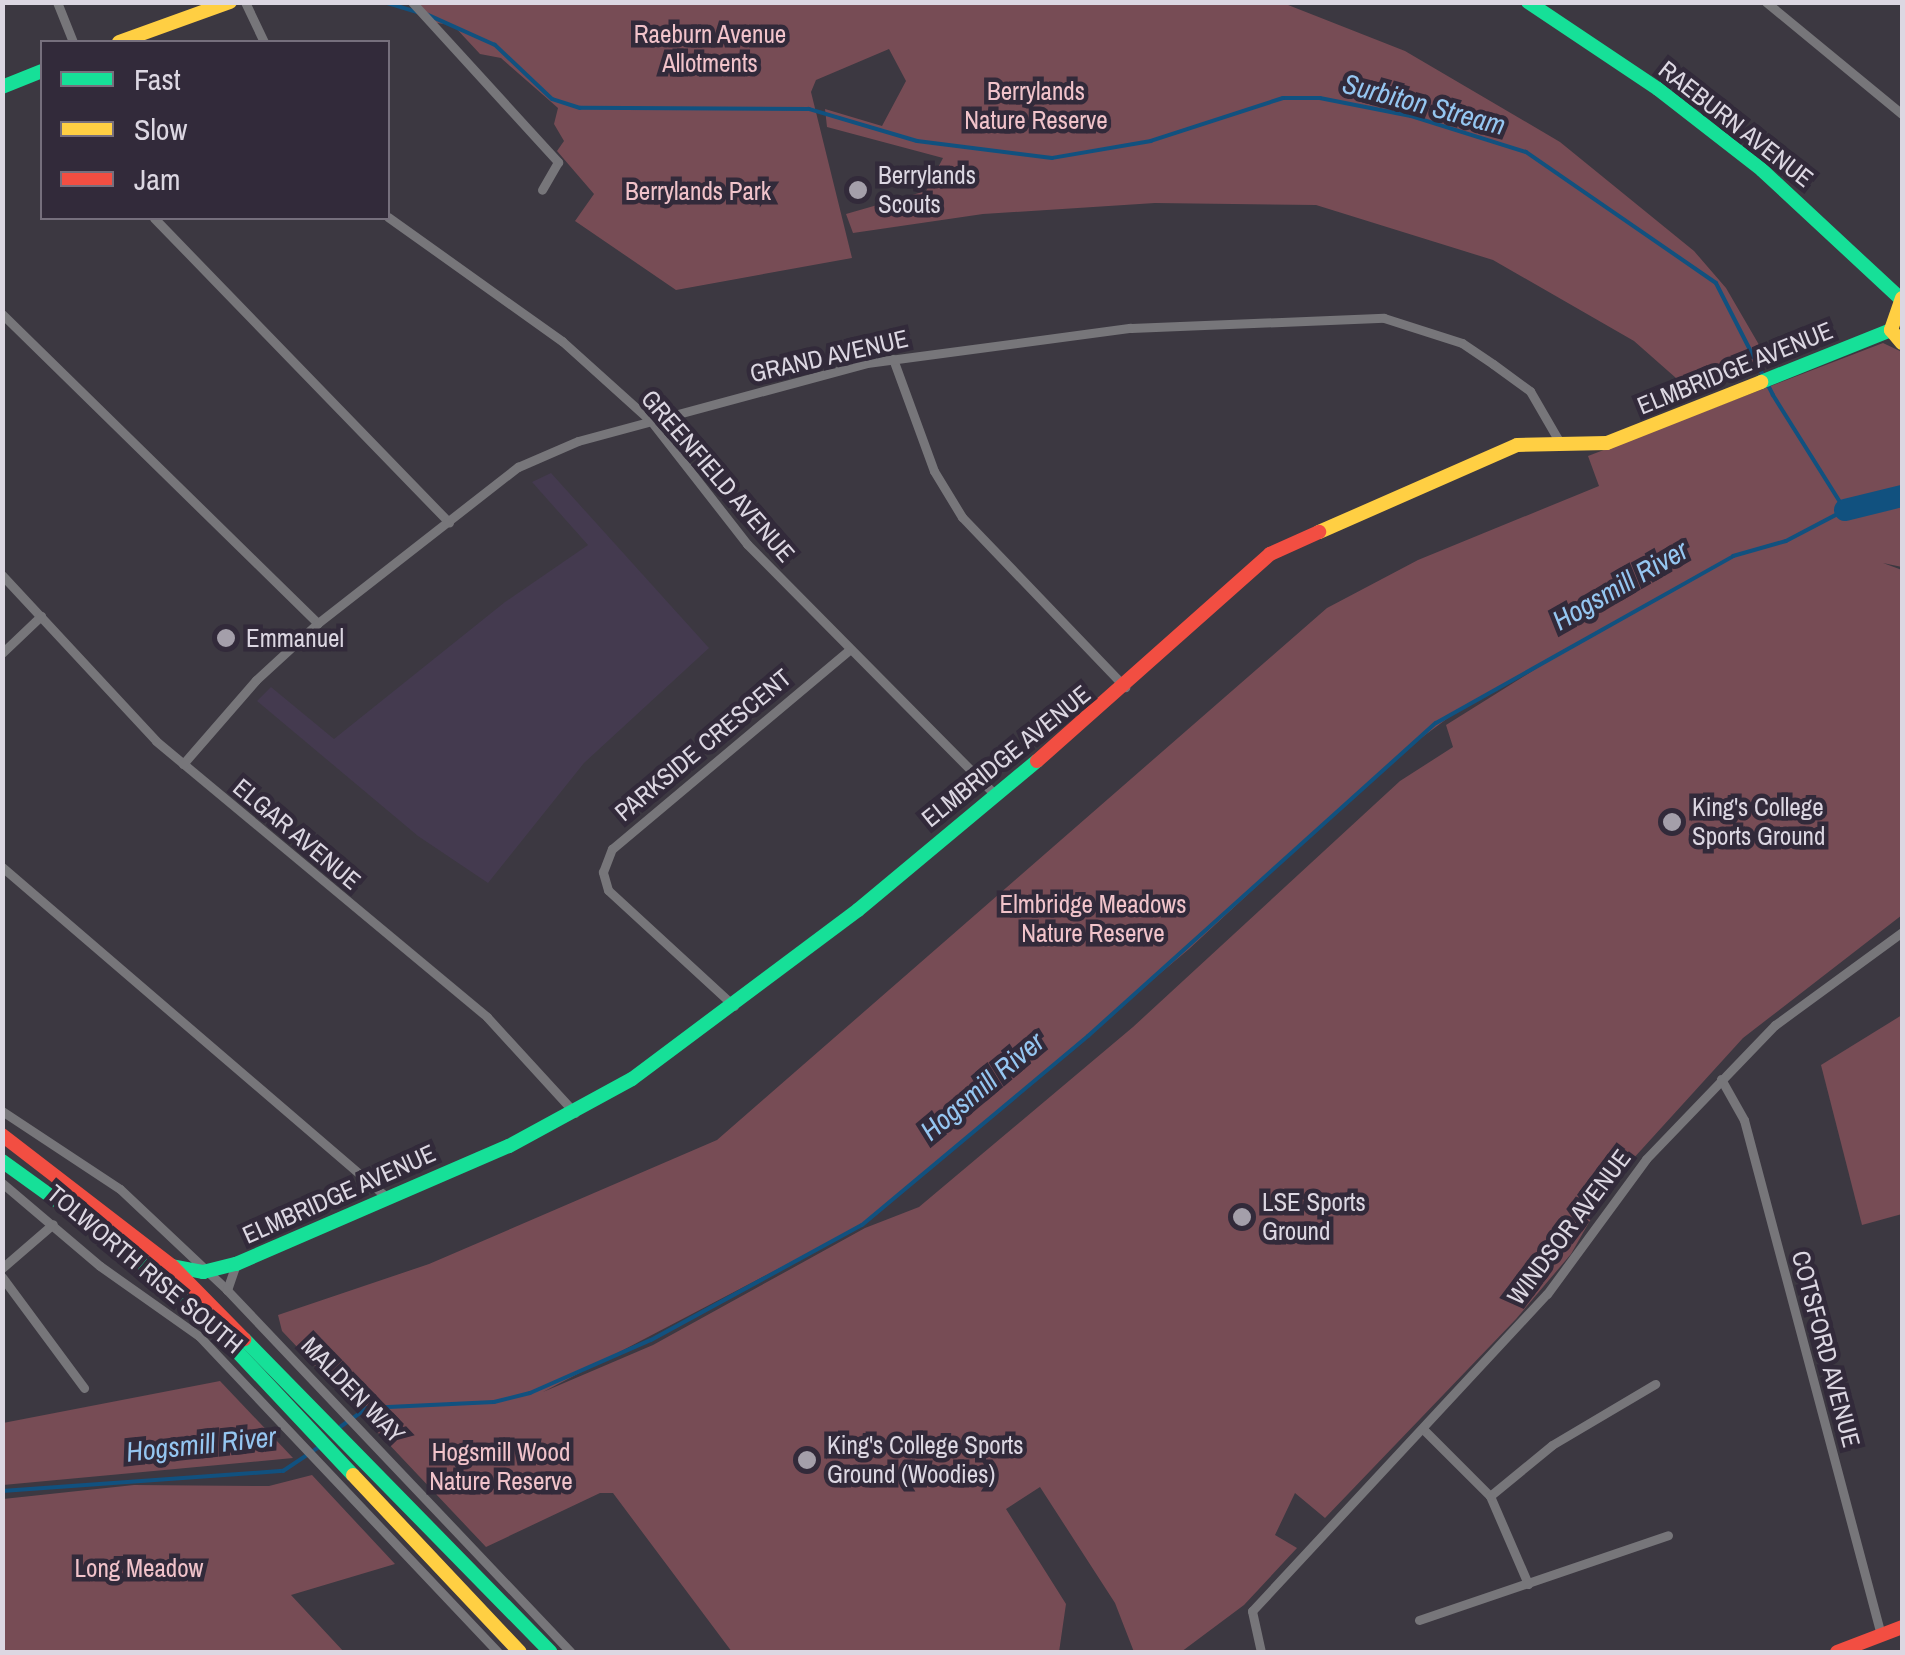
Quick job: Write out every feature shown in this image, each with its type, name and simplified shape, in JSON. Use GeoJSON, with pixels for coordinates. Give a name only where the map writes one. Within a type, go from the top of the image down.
{"type":"FeatureCollection","features":[{"type":"Feature","properties":{"kind":"main road"},"geometry":{"type":"LineString","coordinates":[[125,40],[230,2]]}},
{"type":"Feature","properties":{"kind":"main road","name":"RAEBURN AVENUE"},"geometry":{"type":"LineString","coordinates":[[1528,2],[1658,89],[1762,170],[1902,298]]}},
{"type":"Feature","properties":{"kind":"main road"},"geometry":{"type":"LineString","coordinates":[[2,87],[40,73]]}},
{"type":"Feature","properties":{"kind":"main road"},"geometry":{"type":"LineString","coordinates":[[1902,298],[1891,330],[1902,344]]}},
{"type":"Feature","properties":{"kind":"main road","name":"ELMBRIDGE AVENUE"},"geometry":{"type":"LineString","coordinates":[[172,1266],[202,1272],[236,1264],[384,1195],[575,1114],[734,1006],[1126,687],[1270,554],[1517,446],[1560,441],[1606,443],[1891,330]]}},
{"type":"Feature","properties":{"kind":"main road"},"geometry":{"type":"LineString","coordinates":[[2,1135],[172,1266],[328,1409]]}},
{"type":"Feature","properties":{"kind":"main road","name":"TOLWORTH RISE SOUTH"},"geometry":{"type":"LineString","coordinates":[[2,1162],[131,1254],[214,1328],[301,1433]]}},
{"type":"Feature","properties":{"kind":"main road","name":"MALDEN WAY"},"geometry":{"type":"LineString","coordinates":[[328,1409],[364,1457],[550,1652]]}},
{"type":"Feature","properties":{"kind":"main road"},"geometry":{"type":"LineString","coordinates":[[301,1433],[520,1652]]}},
{"type":"Feature","properties":{"kind":"main road"},"geometry":{"type":"LineString","coordinates":[[1838,1652],[1902,1627]]}},
{"type":"Feature","properties":{"kind":"street"},"geometry":{"type":"LineString","coordinates":[[58,2],[72,40]]}},
{"type":"Feature","properties":{"kind":"street"},"geometry":{"type":"LineString","coordinates":[[245,2],[263,40]]}},
{"type":"Feature","properties":{"kind":"street"},"geometry":{"type":"LineString","coordinates":[[1766,2],[1902,114]]}},
{"type":"Feature","properties":{"kind":"street"},"geometry":{"type":"LineString","coordinates":[[413,5],[558,162],[542,190]]}},
{"type":"Feature","properties":{"kind":"street","name":"GREENFIELD AVENUE"},"geometry":{"type":"LineString","coordinates":[[390,217],[562,342],[651,422],[747,544],[848,651],[993,792]]}},
{"type":"Feature","properties":{"kind":"street"},"geometry":{"type":"LineString","coordinates":[[156,220],[449,522]]}},
{"type":"Feature","properties":{"kind":"street"},"geometry":{"type":"LineString","coordinates":[[2,314],[318,624]]}},
{"type":"Feature","properties":{"kind":"street","name":"GRAND AVENUE"},"geometry":{"type":"LineString","coordinates":[[183,764],[256,680],[318,624],[545,453],[893,359],[1131,328],[1384,318],[1462,343],[1494,364],[1530,390],[1560,441]]}},
{"type":"Feature","properties":{"kind":"street"},"geometry":{"type":"LineString","coordinates":[[893,359],[934,471],[962,517],[1126,687]]}},
{"type":"Feature","properties":{"kind":"street","name":"ELGAR AVENUE"},"geometry":{"type":"LineString","coordinates":[[2,576],[183,764],[487,1018],[575,1114]]}},
{"type":"Feature","properties":{"kind":"street"},"geometry":{"type":"LineString","coordinates":[[2,653],[41,616]]}},
{"type":"Feature","properties":{"kind":"street","name":"PARKSIDE CRESCENT"},"geometry":{"type":"LineString","coordinates":[[734,1006],[608,890],[603,872],[612,849],[848,651]]}},
{"type":"Feature","properties":{"kind":"street"},"geometry":{"type":"LineString","coordinates":[[2,867],[384,1195]]}},
{"type":"Feature","properties":{"kind":"street","name":"WINDSOR AVENUE"},"geometry":{"type":"LineString","coordinates":[[1260,1652],[1251,1616],[1547,1294],[1621,1190],[1774,1025],[1902,932]]}},
{"type":"Feature","properties":{"kind":"street","name":"COTSFORD AVENUE"},"geometry":{"type":"LineString","coordinates":[[1721,1078],[1744,1120],[1881,1636]]}},
{"type":"Feature","properties":{"kind":"street","name":"MALDEN WAY"},"geometry":{"type":"LineString","coordinates":[[2,1111],[120,1189],[202,1272],[227,1290],[328,1409],[375,1445],[571,1652]]}},
{"type":"Feature","properties":{"kind":"street","name":"TOLWORTH RISE SOUTH"},"geometry":{"type":"LineString","coordinates":[[2,1183],[199,1336],[301,1433]]}},
{"type":"Feature","properties":{"kind":"street"},"geometry":{"type":"LineString","coordinates":[[2,1268],[53,1224]]}},
{"type":"Feature","properties":{"kind":"street"},"geometry":{"type":"LineString","coordinates":[[227,1290],[236,1264]]}},
{"type":"Feature","properties":{"kind":"street"},"geometry":{"type":"LineString","coordinates":[[2,1277],[84,1388]]}},
{"type":"Feature","properties":{"kind":"street"},"geometry":{"type":"LineString","coordinates":[[1490,1496],[1552,1445],[1655,1384]]}},
{"type":"Feature","properties":{"kind":"street"},"geometry":{"type":"LineString","coordinates":[[1423,1429],[1490,1496],[1528,1584]]}},
{"type":"Feature","properties":{"kind":"street"},"geometry":{"type":"LineString","coordinates":[[341,1475],[498,1652]]}},
{"type":"Feature","properties":{"kind":"street"},"geometry":{"type":"LineString","coordinates":[[1419,1620],[1668,1535]]}},
{"type":"Feature","properties":{"kind":"shaded area"},"geometry":{"type":"Polygon","coordinates":[[[551,473],[709,648],[584,763],[488,883],[418,836],[257,701],[271,687],[334,739],[505,602],[588,545],[532,482],[551,473]]]}},
{"type":"Feature","properties":{"kind":"green space","name":"Berrylands Nature Reserve"},"geometry":{"type":"Polygon","coordinates":[[[414,3],[1283,3],[1405,51],[1560,142],[1694,251],[1726,288],[1769,362],[1693,393],[1634,341],[1493,260],[1316,205],[1155,203],[983,214],[853,233],[846,214],[926,191],[943,158],[827,127],[825,109],[882,126],[906,81],[889,49],[816,80],[811,92],[852,258],[676,290],[575,221],[594,194],[557,151],[564,141],[554,124],[558,108],[501,58],[480,54],[453,25],[429,22],[414,3]]]}},
{"type":"Feature","properties":{"kind":"green space"},"geometry":{"type":"Polygon","coordinates":[[[1883,343],[1902,352],[1902,567],[1883,563],[1902,570],[1902,915],[1743,1038],[1612,1182],[1571,1254],[1516,1319],[1325,1518],[1295,1493],[1275,1535],[1297,1548],[1244,1605],[1181,1652],[1134,1652],[1115,1603],[1040,1487],[1006,1509],[1066,1604],[1059,1652],[732,1652],[613,1493],[600,1493],[486,1547],[282,1331],[278,1315],[429,1264],[717,1140],[1327,608],[1418,560],[1599,486],[1588,456],[1883,343]],[[1563,652],[1456,712],[1397,756],[1189,949],[862,1225],[543,1392],[653,1345],[865,1228],[919,1207],[1133,1027],[1400,781],[1453,747],[1446,725],[1563,652]]]}},
{"type":"Feature","properties":{"kind":"green space"},"geometry":{"type":"Polygon","coordinates":[[[1902,1015],[1902,1214],[1862,1225],[1821,1065],[1902,1015]]]}},
{"type":"Feature","properties":{"kind":"green space"},"geometry":{"type":"Polygon","coordinates":[[[220,1381],[293,1458],[3,1485],[3,1423],[220,1381]]]}},
{"type":"Feature","properties":{"kind":"green space","name":"Long Meadow"},"geometry":{"type":"Polygon","coordinates":[[[312,1475],[395,1564],[291,1595],[344,1652],[3,1652],[3,1499],[134,1485],[269,1486],[312,1475]]]}},
{"type":"Feature","properties":{"kind":"waterway","name":"Surbiton Stream"},"geometry":{"type":"LineString","coordinates":[[384,2],[417,12]]}},
{"type":"Feature","properties":{"kind":"waterway","name":"Hogsmill River"},"geometry":{"type":"LineString","coordinates":[[340,1427],[367,1408],[494,1402],[530,1393],[651,1340],[862,1225],[1088,1036],[1436,723],[1733,556],[1786,541],[1845,510],[1773,395],[1716,283],[1526,152],[1411,116],[1320,98],[1283,98],[1151,141],[1052,158],[917,141],[809,109],[580,108],[552,99],[495,45],[426,14]]}},
{"type":"Feature","properties":{"kind":"waterway","name":"Hogsmill River"},"geometry":{"type":"LineString","coordinates":[[1845,510],[1902,496]]}},
{"type":"Feature","properties":{"kind":"waterway","name":"Hogsmill River"},"geometry":{"type":"LineString","coordinates":[[2,1491],[283,1471],[319,1447]]}},
{"type":"Feature","properties":{"kind":"traffic: fast"},"geometry":{"type":"LineString","coordinates":[[1528,2],[1658,89],[1762,170],[1901,299]]}},
{"type":"Feature","properties":{"kind":"traffic: fast"},"geometry":{"type":"LineString","coordinates":[[2,87],[40,72]]}},
{"type":"Feature","properties":{"kind":"traffic: fast"},"geometry":{"type":"LineString","coordinates":[[1761,382],[1891,330]]}},
{"type":"Feature","properties":{"kind":"traffic: fast"},"geometry":{"type":"LineString","coordinates":[[172,1266],[203,1272],[236,1264],[509,1146],[632,1079],[858,910],[1037,761]]}},
{"type":"Feature","properties":{"kind":"traffic: fast"},"geometry":{"type":"LineString","coordinates":[[2,1161],[131,1254],[214,1327],[353,1475]]}},
{"type":"Feature","properties":{"kind":"traffic: fast"},"geometry":{"type":"LineString","coordinates":[[244,1339],[551,1652]]}},
{"type":"Feature","properties":{"kind":"traffic: slow"},"geometry":{"type":"LineString","coordinates":[[125,40],[230,2]]}},
{"type":"Feature","properties":{"kind":"traffic: slow"},"geometry":{"type":"LineString","coordinates":[[1902,298],[1891,330],[1902,343]]}},
{"type":"Feature","properties":{"kind":"traffic: slow"},"geometry":{"type":"LineString","coordinates":[[1319,532],[1517,445],[1607,443],[1761,382]]}},
{"type":"Feature","properties":{"kind":"traffic: slow"},"geometry":{"type":"LineString","coordinates":[[353,1475],[520,1652]]}},
{"type":"Feature","properties":{"kind":"traffic: jam"},"geometry":{"type":"LineString","coordinates":[[1037,761],[1270,554],[1319,532]]}},
{"type":"Feature","properties":{"kind":"traffic: jam"},"geometry":{"type":"LineString","coordinates":[[2,1135],[172,1266],[244,1339]]}},
{"type":"Feature","properties":{"kind":"traffic: jam"},"geometry":{"type":"LineString","coordinates":[[1837,1652],[1902,1627]]}},
{"type":"Feature","properties":{"kind":"place","name":"Berrylands Scouts"},"geometry":{"type":"Point","coordinates":[858,190]}},
{"type":"Feature","properties":{"kind":"place","name":"Emmanuel"},"geometry":{"type":"Point","coordinates":[226,638]}},
{"type":"Feature","properties":{"kind":"place","name":"King's College Sports Ground"},"geometry":{"type":"Point","coordinates":[1672,822]}},
{"type":"Feature","properties":{"kind":"place","name":"LSE Sports Ground"},"geometry":{"type":"Point","coordinates":[1242,1217]}},
{"type":"Feature","properties":{"kind":"place","name":"King's College Sports Ground (Woodies)"},"geometry":{"type":"Point","coordinates":[807,1460]}},
{"type":"Feature","properties":{"kind":"park label","name":"Raeburn Avenue Allotments"},"geometry":{"type":"Point","coordinates":[710,50]}},
{"type":"Feature","properties":{"kind":"park label","name":"Berrylands Park"},"geometry":{"type":"Point","coordinates":[698,191]}},
{"type":"Feature","properties":{"kind":"park label","name":"Elmbridge Meadows Nature Reserve"},"geometry":{"type":"Point","coordinates":[1093,920]}},
{"type":"Feature","properties":{"kind":"park label","name":"Hogsmill Wood Nature Reserve"},"geometry":{"type":"Point","coordinates":[501,1468]}}]}
